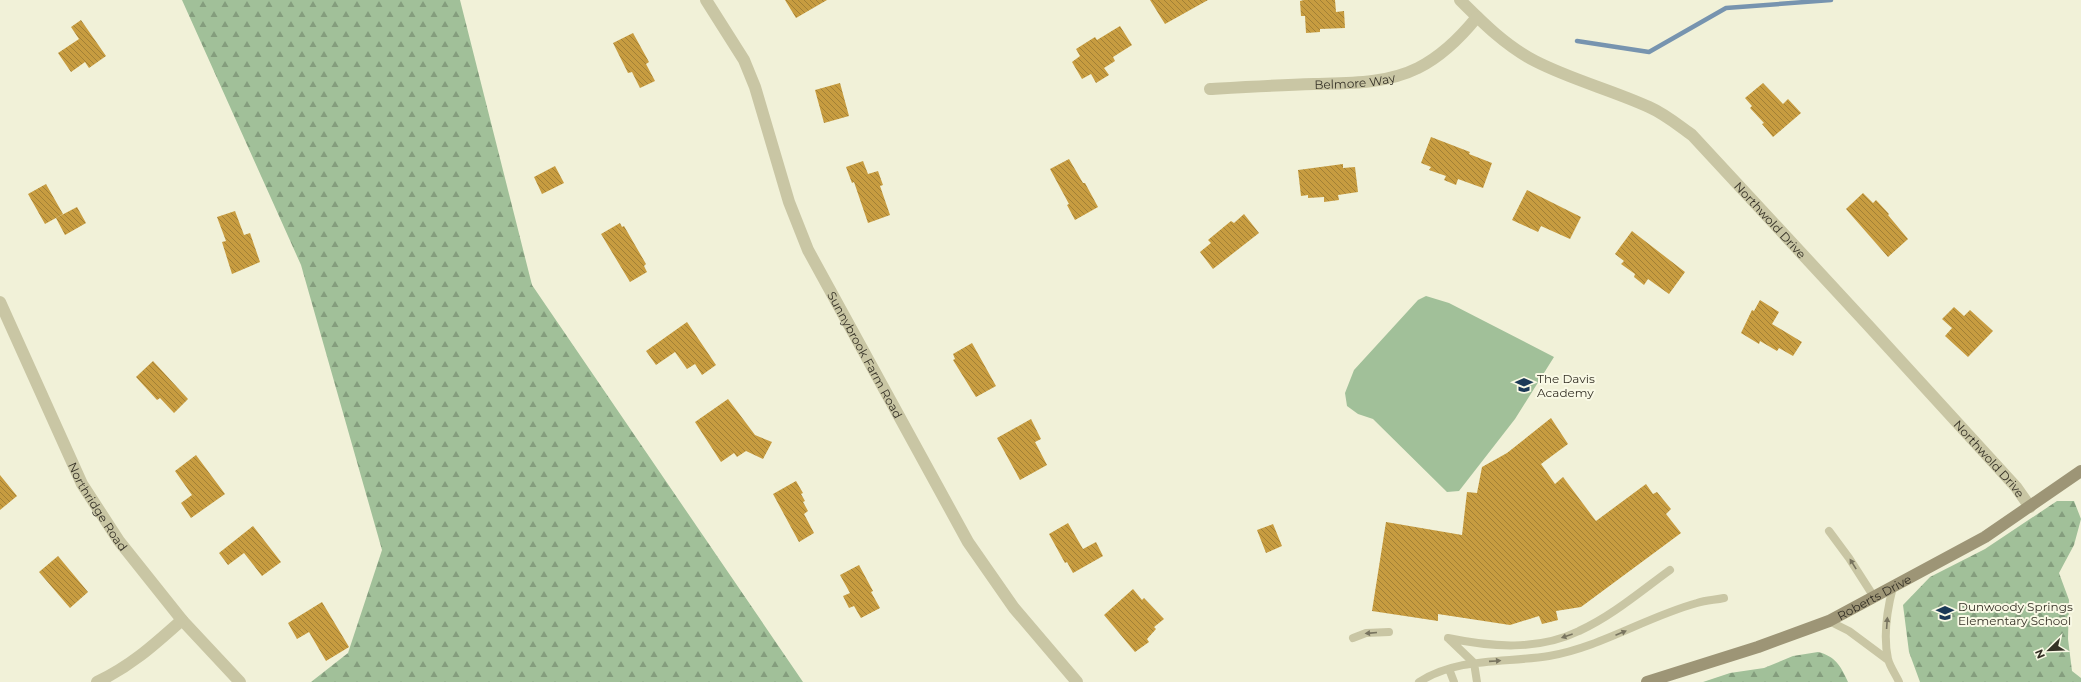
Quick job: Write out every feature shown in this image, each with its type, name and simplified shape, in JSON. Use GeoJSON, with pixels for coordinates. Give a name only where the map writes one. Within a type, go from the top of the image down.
{"type":"FeatureCollection","features":[{"type":"Feature","properties":{"kind":"street","name":"Sunnybrook Farm Road"},"geometry":{"type":"LineString","coordinates":[[706,0],[744,60],[755,87],[789,202],[808,250],[968,542],[1014,608],[1077,682]]}},
{"type":"Feature","properties":{"kind":"street","name":"Northwold Drive"},"geometry":{"type":"LineString","coordinates":[[1460,0],[1508,45],[1534,61],[1574,79],[1649,107],[1692,135],[2016,487],[2030,507]]}},
{"type":"Feature","properties":{"kind":"street","name":"Belmore Way"},"geometry":{"type":"LineString","coordinates":[[1210,88],[1363,82],[1393,77],[1417,68],[1439,55],[1459,39],[1477,17]]}},
{"type":"Feature","properties":{"kind":"street","name":"Northridge Road"},"geometry":{"type":"LineString","coordinates":[[0,302],[82,484],[119,541],[182,620],[240,682]]}},
{"type":"Feature","properties":{"kind":"street","name":"Roberts Drive"},"geometry":{"type":"LineString","coordinates":[[1647,682],[1758,647],[1829,621],[1893,588],[1985,537],[2081,471]]}},
{"type":"Feature","properties":{"kind":"street"},"geometry":{"type":"LineString","coordinates":[[97,682],[116,673],[142,656],[182,620]]}},
{"type":"Feature","properties":{"kind":"lane"},"geometry":{"type":"LineString","coordinates":[[1828,532],[1849,558],[1874,597]]}},
{"type":"Feature","properties":{"kind":"lane"},"geometry":{"type":"LineString","coordinates":[[1477,682],[1474,663],[1448,638],[1500,646],[1518,646],[1558,639],[1578,632],[1594,623],[1670,570]]}},
{"type":"Feature","properties":{"kind":"lane"},"geometry":{"type":"LineString","coordinates":[[1893,588],[1888,608],[1886,628],[1888,660],[1899,682]]}},
{"type":"Feature","properties":{"kind":"lane"},"geometry":{"type":"LineString","coordinates":[[1419,682],[1430,675],[1474,663],[1549,656],[1575,649],[1602,641],[1683,607],[1698,602],[1724,598]]}},
{"type":"Feature","properties":{"kind":"lane"},"geometry":{"type":"LineString","coordinates":[[1829,621],[1849,631],[1888,660]]}},
{"type":"Feature","properties":{"kind":"lane"},"geometry":{"type":"LineString","coordinates":[[1354,638],[1366,633],[1389,632]]}},
{"type":"Feature","properties":{"kind":"lane"},"geometry":{"type":"LineString","coordinates":[[1449,669],[1454,682]]}},
{"type":"Feature","properties":{"kind":"green space"},"geometry":{"type":"Polygon","coordinates":[[[182,0],[460,0],[532,285],[803,682],[311,682],[348,653],[382,550],[301,265],[182,0]]]}},
{"type":"Feature","properties":{"kind":"green space"},"geometry":{"type":"Polygon","coordinates":[[[1426,296],[1449,303],[1554,357],[1515,419],[1459,491],[1447,492],[1373,419],[1358,414],[1347,406],[1345,393],[1354,370],[1418,300],[1426,296]]]}},
{"type":"Feature","properties":{"kind":"green space"},"geometry":{"type":"Polygon","coordinates":[[[2057,501],[2074,501],[2081,519],[2074,545],[2059,573],[2069,600],[2068,639],[2072,671],[2081,678],[2081,682],[1920,682],[1909,652],[1903,605],[1930,577],[1985,549],[2057,501]]]}},
{"type":"Feature","properties":{"kind":"green space"},"geometry":{"type":"Polygon","coordinates":[[[1818,652],[1829,656],[1837,662],[1848,682],[1703,682],[1730,673],[1764,668],[1793,656],[1818,652]]]}},
{"type":"Feature","properties":{"kind":"building"},"geometry":{"type":"Polygon","coordinates":[[[785,0],[827,0],[796,18],[785,0]]]}},
{"type":"Feature","properties":{"kind":"building"},"geometry":{"type":"Polygon","coordinates":[[[1150,0],[1208,0],[1165,24],[1150,0]]]}},
{"type":"Feature","properties":{"kind":"building"},"geometry":{"type":"Polygon","coordinates":[[[1335,0],[1336,12],[1344,11],[1345,28],[1320,29],[1320,32],[1306,33],[1305,16],[1301,16],[1300,1],[1335,0]]]}},
{"type":"Feature","properties":{"kind":"building"},"geometry":{"type":"Polygon","coordinates":[[[81,20],[106,56],[89,68],[85,62],[71,72],[58,53],[79,39],[71,27],[81,20]]]}},
{"type":"Feature","properties":{"kind":"building"},"geometry":{"type":"Polygon","coordinates":[[[1120,26],[1132,45],[1113,57],[1115,61],[1104,68],[1109,75],[1096,83],[1091,74],[1082,79],[1072,62],[1080,56],[1076,49],[1095,37],[1097,40],[1120,26]]]}},
{"type":"Feature","properties":{"kind":"building"},"geometry":{"type":"Polygon","coordinates":[[[633,33],[649,62],[646,64],[655,81],[640,88],[632,72],[628,73],[613,43],[633,33]]]}},
{"type":"Feature","properties":{"kind":"building"},"geometry":{"type":"Polygon","coordinates":[[[840,83],[849,116],[824,123],[815,90],[840,83]]]}},
{"type":"Feature","properties":{"kind":"building"},"geometry":{"type":"Polygon","coordinates":[[[1763,83],[1783,104],[1788,99],[1801,113],[1773,137],[1762,124],[1764,123],[1750,108],[1752,106],[1745,98],[1763,83]]]}},
{"type":"Feature","properties":{"kind":"building"},"geometry":{"type":"Polygon","coordinates":[[[1431,137],[1470,152],[1469,154],[1492,163],[1483,188],[1458,179],[1456,185],[1444,180],[1446,176],[1429,170],[1431,167],[1421,163],[1431,137]]]}},
{"type":"Feature","properties":{"kind":"building"},"geometry":{"type":"Polygon","coordinates":[[[1069,159],[1083,183],[1085,183],[1098,207],[1075,220],[1067,205],[1069,204],[1050,169],[1069,159]]]}},
{"type":"Feature","properties":{"kind":"building"},"geometry":{"type":"Polygon","coordinates":[[[863,161],[868,174],[878,171],[883,185],[880,186],[890,215],[868,223],[854,182],[852,183],[846,167],[863,161]]]}},
{"type":"Feature","properties":{"kind":"building"},"geometry":{"type":"Polygon","coordinates":[[[1343,164],[1343,168],[1355,167],[1358,192],[1338,195],[1339,200],[1324,202],[1324,197],[1308,198],[1308,195],[1301,196],[1298,170],[1343,164]]]}},
{"type":"Feature","properties":{"kind":"building"},"geometry":{"type":"Polygon","coordinates":[[[555,166],[564,183],[542,194],[534,177],[555,166]]]}},
{"type":"Feature","properties":{"kind":"building"},"geometry":{"type":"Polygon","coordinates":[[[46,184],[63,214],[45,224],[28,194],[46,184]]]}},
{"type":"Feature","properties":{"kind":"building"},"geometry":{"type":"Polygon","coordinates":[[[1527,190],[1581,217],[1570,239],[1541,226],[1538,232],[1512,220],[1527,190]]]}},
{"type":"Feature","properties":{"kind":"building"},"geometry":{"type":"Polygon","coordinates":[[[1863,193],[1873,203],[1876,200],[1908,239],[1888,257],[1846,209],[1863,193]]]}},
{"type":"Feature","properties":{"kind":"building"},"geometry":{"type":"Polygon","coordinates":[[[77,207],[86,223],[65,235],[56,218],[77,207]]]}},
{"type":"Feature","properties":{"kind":"building"},"geometry":{"type":"Polygon","coordinates":[[[235,211],[244,235],[250,233],[260,262],[232,274],[222,242],[226,241],[217,217],[235,211]]]}},
{"type":"Feature","properties":{"kind":"building"},"geometry":{"type":"Polygon","coordinates":[[[1244,214],[1259,233],[1213,269],[1200,252],[1211,243],[1208,240],[1231,221],[1234,223],[1244,214]]]}},
{"type":"Feature","properties":{"kind":"building"},"geometry":{"type":"Polygon","coordinates":[[[620,223],[622,227],[624,226],[646,264],[644,266],[647,272],[630,282],[601,234],[620,223]]]}},
{"type":"Feature","properties":{"kind":"building"},"geometry":{"type":"Polygon","coordinates":[[[1632,231],[1685,272],[1669,294],[1648,279],[1644,285],[1634,277],[1635,274],[1621,264],[1624,261],[1615,254],[1632,231]]]}},
{"type":"Feature","properties":{"kind":"building"},"geometry":{"type":"Polygon","coordinates":[[[1760,300],[1779,312],[1772,324],[1802,342],[1793,356],[1779,348],[1777,351],[1760,341],[1759,344],[1741,333],[1752,310],[1754,311],[1760,300]]]}},
{"type":"Feature","properties":{"kind":"building"},"geometry":{"type":"Polygon","coordinates":[[[1954,307],[1964,316],[1970,310],[1993,331],[1968,357],[1945,336],[1952,328],[1942,319],[1954,307]]]}},
{"type":"Feature","properties":{"kind":"building"},"geometry":{"type":"Polygon","coordinates":[[[687,322],[716,365],[702,375],[695,364],[687,369],[675,352],[656,365],[646,351],[687,322]]]}},
{"type":"Feature","properties":{"kind":"building"},"geometry":{"type":"Polygon","coordinates":[[[972,343],[996,386],[976,397],[953,360],[955,359],[953,354],[972,343]]]}},
{"type":"Feature","properties":{"kind":"building"},"geometry":{"type":"Polygon","coordinates":[[[153,361],[188,399],[174,413],[160,398],[157,400],[136,377],[153,361]]]}},
{"type":"Feature","properties":{"kind":"building"},"geometry":{"type":"Polygon","coordinates":[[[728,399],[755,435],[772,442],[763,459],[746,451],[737,457],[734,453],[721,462],[695,422],[728,399]]]}},
{"type":"Feature","properties":{"kind":"building"},"geometry":{"type":"Polygon","coordinates":[[[1551,418],[1568,444],[1541,464],[1555,484],[1563,477],[1596,521],[1646,484],[1653,494],[1657,492],[1671,509],[1666,514],[1681,533],[1581,607],[1556,611],[1558,620],[1542,624],[1539,616],[1510,625],[1438,614],[1438,621],[1372,611],[1386,522],[1462,535],[1467,492],[1477,493],[1482,467],[1507,453],[1551,418]]]}},
{"type":"Feature","properties":{"kind":"building"},"geometry":{"type":"Polygon","coordinates":[[[1031,419],[1041,439],[1035,442],[1047,465],[1020,480],[997,438],[1031,419]]]}},
{"type":"Feature","properties":{"kind":"building"},"geometry":{"type":"Polygon","coordinates":[[[196,455],[225,494],[191,518],[181,503],[192,495],[175,471],[196,455]]]}},
{"type":"Feature","properties":{"kind":"building"},"geometry":{"type":"Polygon","coordinates":[[[0,475],[17,496],[0,510],[0,475]]]}},
{"type":"Feature","properties":{"kind":"building"},"geometry":{"type":"Polygon","coordinates":[[[796,481],[803,493],[801,494],[805,501],[803,502],[808,511],[804,514],[814,533],[799,542],[773,494],[796,481]]]}},
{"type":"Feature","properties":{"kind":"building"},"geometry":{"type":"Polygon","coordinates":[[[1068,523],[1083,549],[1096,542],[1103,556],[1073,573],[1067,562],[1065,563],[1049,534],[1068,523]]]}},
{"type":"Feature","properties":{"kind":"building"},"geometry":{"type":"Polygon","coordinates":[[[1273,524],[1282,546],[1266,553],[1257,530],[1273,524]]]}},
{"type":"Feature","properties":{"kind":"building"},"geometry":{"type":"Polygon","coordinates":[[[253,526],[281,562],[262,576],[244,553],[228,565],[219,553],[253,526]]]}},
{"type":"Feature","properties":{"kind":"building"},"geometry":{"type":"Polygon","coordinates":[[[58,556],[88,592],[70,608],[39,572],[58,556]]]}},
{"type":"Feature","properties":{"kind":"building"},"geometry":{"type":"Polygon","coordinates":[[[859,565],[880,608],[861,618],[854,606],[849,608],[843,596],[850,593],[840,575],[859,565]]]}},
{"type":"Feature","properties":{"kind":"building"},"geometry":{"type":"Polygon","coordinates":[[[1133,589],[1142,600],[1144,598],[1164,619],[1154,627],[1156,629],[1147,639],[1149,642],[1135,652],[1104,615],[1133,589]]]}},
{"type":"Feature","properties":{"kind":"building"},"geometry":{"type":"Polygon","coordinates":[[[322,602],[349,647],[326,661],[309,632],[297,639],[288,623],[322,602]]]}},
{"type":"Feature","properties":{"kind":"waterway"},"geometry":{"type":"LineString","coordinates":[[1577,41],[1649,52],[1726,8],[1831,0]]}},
{"type":"Feature","properties":{"kind":"place","name":"The Davis Academy"},"geometry":{"type":"Point","coordinates":[1524,385]}},
{"type":"Feature","properties":{"kind":"place","name":"Dunwoody Springs Elementary School"},"geometry":{"type":"Point","coordinates":[1945,613]}}]}
